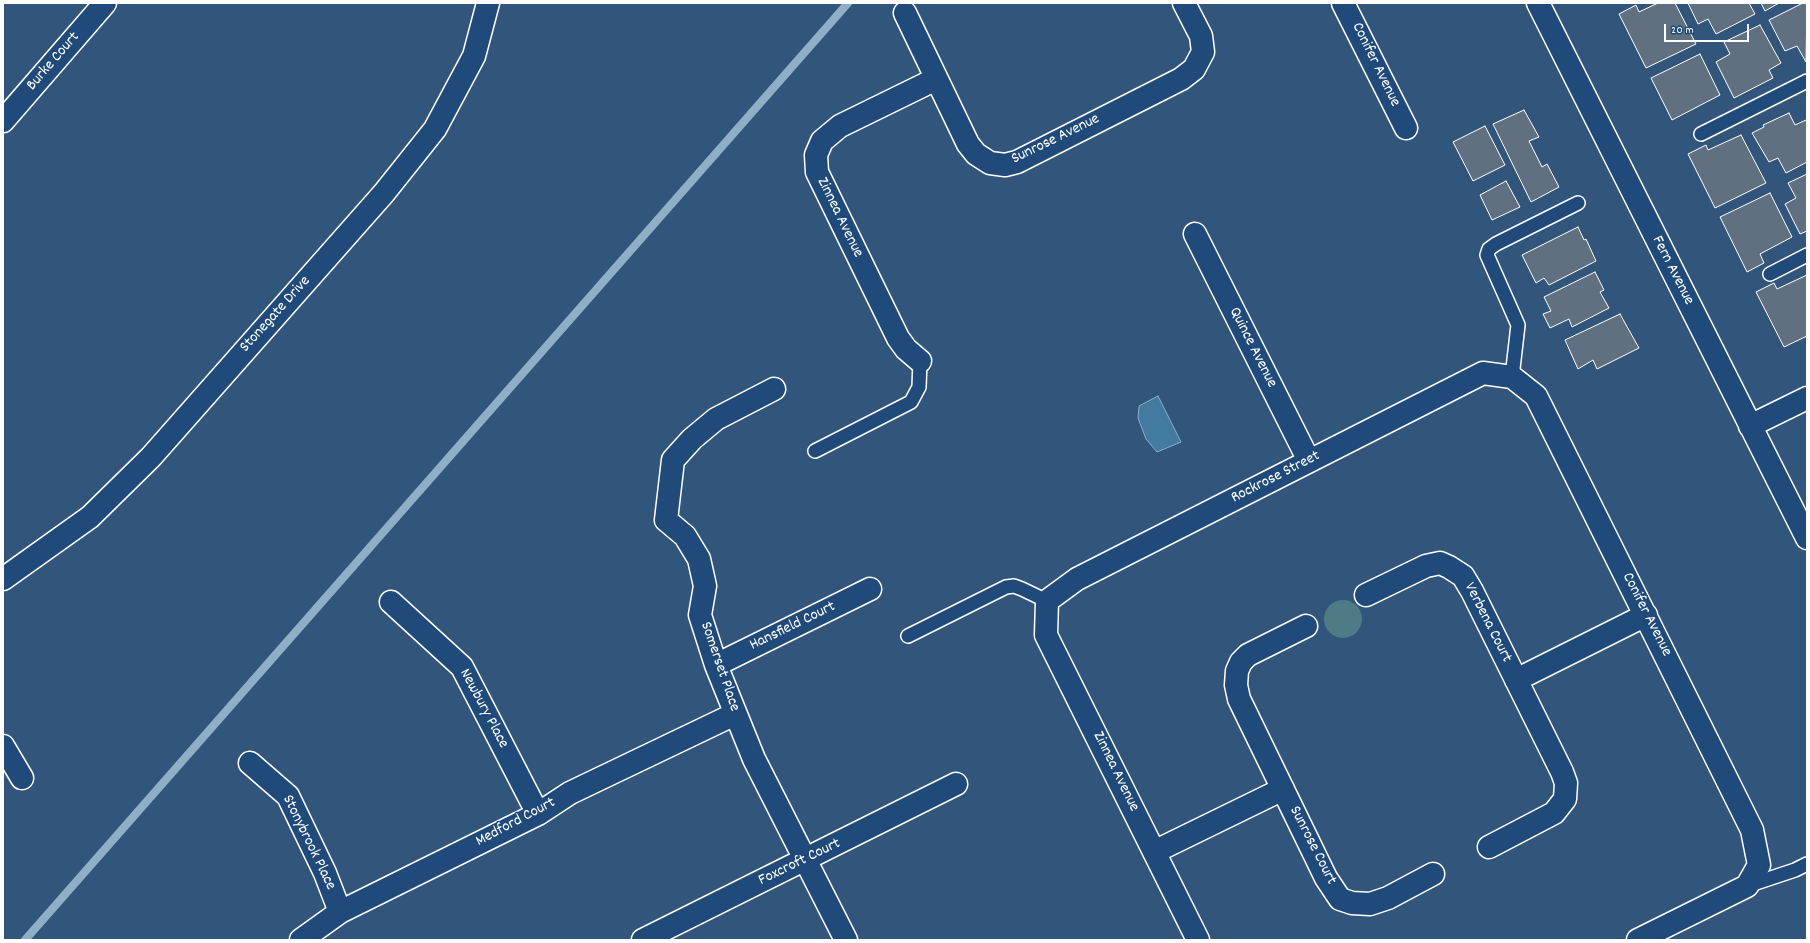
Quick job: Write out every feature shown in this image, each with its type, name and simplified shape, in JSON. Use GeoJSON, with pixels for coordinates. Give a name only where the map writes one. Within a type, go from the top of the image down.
{"type":"FeatureCollection","features":[{"type":"Feature","properties":{"kind":"street","name":"Burke Court"},"geometry":{"type":"LineString","coordinates":[[3,121],[105,3]]}},
{"type":"Feature","properties":{"kind":"street","name":"Stonegate Drive"},"geometry":{"type":"LineString","coordinates":[[3,579],[90,517],[151,457],[384,193],[434,129],[474,56],[488,3]]}},
{"type":"Feature","properties":{"kind":"street","name":"Sunrose Avenue"},"geometry":{"type":"LineString","coordinates":[[905,13],[968,144],[976,154],[990,163],[1006,165],[1017,162],[1181,79],[1194,69],[1203,52],[1200,36],[1184,3]]}},
{"type":"Feature","properties":{"kind":"street","name":"Conifer Avenue"},"geometry":{"type":"LineString","coordinates":[[1343,3],[1406,128]]}},
{"type":"Feature","properties":{"kind":"street","name":"Fern Avenue"},"geometry":{"type":"LineString","coordinates":[[1538,3],[1807,538]]}},
{"type":"Feature","properties":{"kind":"street","name":"Zinnea Avenue"},"geometry":{"type":"LineString","coordinates":[[920,361],[906,349],[898,338],[817,172],[816,155],[822,141],[840,126],[936,79]]}},
{"type":"Feature","properties":{"kind":"street","name":"Quince Avenue"},"geometry":{"type":"LineString","coordinates":[[1195,234],[1309,461]]}},
{"type":"Feature","properties":{"kind":"street","name":"Rockrose Street"},"geometry":{"type":"LineString","coordinates":[[1047,601],[1077,579],[1483,373],[1512,377]]}},
{"type":"Feature","properties":{"kind":"street","name":"Conifer Avenue"},"geometry":{"type":"LineString","coordinates":[[1512,377],[1536,396],[1752,830],[1759,865],[1747,886]]}},
{"type":"Feature","properties":{"kind":"street","name":"Somerset Place"},"geometry":{"type":"LineString","coordinates":[[774,389],[716,419],[692,439],[673,460],[666,520],[685,536],[699,559],[705,586],[700,615],[716,665],[754,759],[846,940]]}},
{"type":"Feature","properties":{"kind":"street"},"geometry":{"type":"LineString","coordinates":[[1750,426],[1807,398]]}},
{"type":"Feature","properties":{"kind":"street","name":"Verbena Court"},"geometry":{"type":"LineString","coordinates":[[1366,595],[1426,566],[1440,563],[1449,566],[1463,576],[1472,591],[1562,772],[1566,783],[1565,798],[1554,813],[1489,846]]}},
{"type":"Feature","properties":{"kind":"street","name":"Hansfield Court"},"geometry":{"type":"LineString","coordinates":[[716,665],[870,589]]}},
{"type":"Feature","properties":{"kind":"street","name":"Zinnea Avenue"},"geometry":{"type":"LineString","coordinates":[[1047,601],[1046,635],[1198,940]]}},
{"type":"Feature","properties":{"kind":"street","name":"Newbury Place"},"geometry":{"type":"LineString","coordinates":[[391,602],[462,667],[538,814]]}},
{"type":"Feature","properties":{"kind":"street","name":"Verbena Court"},"geometry":{"type":"LineString","coordinates":[[1516,680],[1646,615]]}},
{"type":"Feature","properties":{"kind":"street","name":"Sunrose Court"},"geometry":{"type":"LineString","coordinates":[[1306,626],[1248,655],[1241,662],[1236,686],[1239,699],[1326,878],[1340,899],[1352,903],[1370,904],[1388,898],[1433,874]]}},
{"type":"Feature","properties":{"kind":"street","name":"Medford Court"},"geometry":{"type":"LineString","coordinates":[[301,940],[340,912],[538,814],[570,793],[735,714]]}},
{"type":"Feature","properties":{"kind":"street"},"geometry":{"type":"LineString","coordinates":[[3,746],[22,778]]}},
{"type":"Feature","properties":{"kind":"street","name":"Stonybrook Place"},"geometry":{"type":"LineString","coordinates":[[250,762],[288,796],[325,873],[340,912]]}},
{"type":"Feature","properties":{"kind":"street","name":"Foxcroft Court"},"geometry":{"type":"LineString","coordinates":[[643,940],[956,784]]}},
{"type":"Feature","properties":{"kind":"street","name":"Sunrose Court"},"geometry":{"type":"LineString","coordinates":[[1154,852],[1283,789]]}},
{"type":"Feature","properties":{"kind":"street"},"geometry":{"type":"LineString","coordinates":[[1638,940],[1747,886]]}},
{"type":"Feature","properties":{"kind":"lane"},"geometry":{"type":"LineString","coordinates":[[1702,134],[1807,81]]}},
{"type":"Feature","properties":{"kind":"lane"},"geometry":{"type":"LineString","coordinates":[[1512,377],[1518,325],[1487,255],[1489,249],[1496,244],[1578,203]]}},
{"type":"Feature","properties":{"kind":"lane"},"geometry":{"type":"LineString","coordinates":[[1770,274],[1807,255]]}},
{"type":"Feature","properties":{"kind":"lane"},"geometry":{"type":"LineString","coordinates":[[814,451],[911,402],[919,387],[920,361]]}},
{"type":"Feature","properties":{"kind":"lane"},"geometry":{"type":"LineString","coordinates":[[908,636],[1006,587],[1014,586],[1022,588],[1047,601]]}},
{"type":"Feature","properties":{"kind":"lane"},"geometry":{"type":"LineString","coordinates":[[1747,886],[1795,870],[1807,864]]}},
{"type":"Feature","properties":{"kind":"green space"},"geometry":{"type":"Polygon","coordinates":[[[1343,600],[1353,603],[1359,609],[1362,619],[1359,629],[1353,635],[1343,638],[1333,635],[1327,629],[1324,619],[1327,609],[1333,603],[1343,600]]]}},
{"type":"Feature","properties":{"kind":"water"},"geometry":{"type":"Polygon","coordinates":[[[1158,396],[1181,442],[1157,452],[1146,439],[1138,418],[1139,406],[1158,396]]]}},
{"type":"Feature","properties":{"kind":"building"},"geometry":{"type":"Polygon","coordinates":[[[1658,3],[1675,3],[1696,44],[1646,68],[1619,14],[1636,5],[1639,12],[1658,3]]]}},
{"type":"Feature","properties":{"kind":"building"},"geometry":{"type":"Polygon","coordinates":[[[1688,3],[1749,3],[1755,14],[1716,34],[1708,19],[1698,24],[1688,3]]]}},
{"type":"Feature","properties":{"kind":"building"},"geometry":{"type":"Polygon","coordinates":[[[1761,3],[1779,3],[1765,11],[1761,3]]]}},
{"type":"Feature","properties":{"kind":"building"},"geometry":{"type":"Polygon","coordinates":[[[1803,3],[1807,3],[1806,62],[1797,46],[1785,51],[1769,20],[1803,3]]]}},
{"type":"Feature","properties":{"kind":"building"},"geometry":{"type":"Polygon","coordinates":[[[1760,25],[1781,63],[1769,70],[1773,78],[1734,98],[1716,62],[1730,54],[1724,42],[1760,25]]]}},
{"type":"Feature","properties":{"kind":"building"},"geometry":{"type":"Polygon","coordinates":[[[1700,54],[1720,95],[1672,120],[1651,78],[1700,54]]]}},
{"type":"Feature","properties":{"kind":"building"},"geometry":{"type":"Polygon","coordinates":[[[1524,110],[1539,137],[1529,141],[1542,167],[1547,164],[1559,187],[1531,202],[1493,124],[1524,110]]]}},
{"type":"Feature","properties":{"kind":"building"},"geometry":{"type":"Polygon","coordinates":[[[1789,113],[1795,125],[1806,120],[1807,122],[1807,162],[1786,173],[1778,158],[1769,162],[1752,133],[1764,127],[1763,125],[1789,113]]]}},
{"type":"Feature","properties":{"kind":"building"},"geometry":{"type":"Polygon","coordinates":[[[1485,126],[1505,165],[1473,181],[1453,142],[1485,126]]]}},
{"type":"Feature","properties":{"kind":"building"},"geometry":{"type":"Polygon","coordinates":[[[1741,135],[1766,183],[1715,208],[1688,154],[1706,145],[1708,150],[1741,135]]]}},
{"type":"Feature","properties":{"kind":"building"},"geometry":{"type":"Polygon","coordinates":[[[1807,174],[1807,231],[1800,234],[1785,204],[1796,198],[1788,183],[1807,174]]]}},
{"type":"Feature","properties":{"kind":"building"},"geometry":{"type":"Polygon","coordinates":[[[1506,181],[1520,207],[1492,220],[1480,195],[1506,181]]]}},
{"type":"Feature","properties":{"kind":"building"},"geometry":{"type":"Polygon","coordinates":[[[1770,193],[1792,237],[1760,254],[1764,263],[1747,272],[1720,217],[1770,193]]]}},
{"type":"Feature","properties":{"kind":"building"},"geometry":{"type":"Polygon","coordinates":[[[1578,227],[1584,240],[1586,239],[1596,261],[1549,285],[1544,278],[1536,283],[1522,255],[1578,227]]]}},
{"type":"Feature","properties":{"kind":"building"},"geometry":{"type":"Polygon","coordinates":[[[1595,272],[1604,290],[1600,292],[1609,308],[1572,327],[1569,319],[1550,328],[1543,314],[1551,311],[1544,297],[1595,272]]]}},
{"type":"Feature","properties":{"kind":"building"},"geometry":{"type":"Polygon","coordinates":[[[1807,275],[1807,336],[1784,347],[1756,292],[1774,283],[1777,289],[1807,275]]]}},
{"type":"Feature","properties":{"kind":"building"},"geometry":{"type":"Polygon","coordinates":[[[1620,314],[1639,348],[1597,369],[1593,360],[1578,369],[1565,340],[1620,314]]]}},
{"type":"Feature","properties":{"kind":"waterway"},"geometry":{"type":"LineString","coordinates":[[25,940],[848,3]]}}]}
